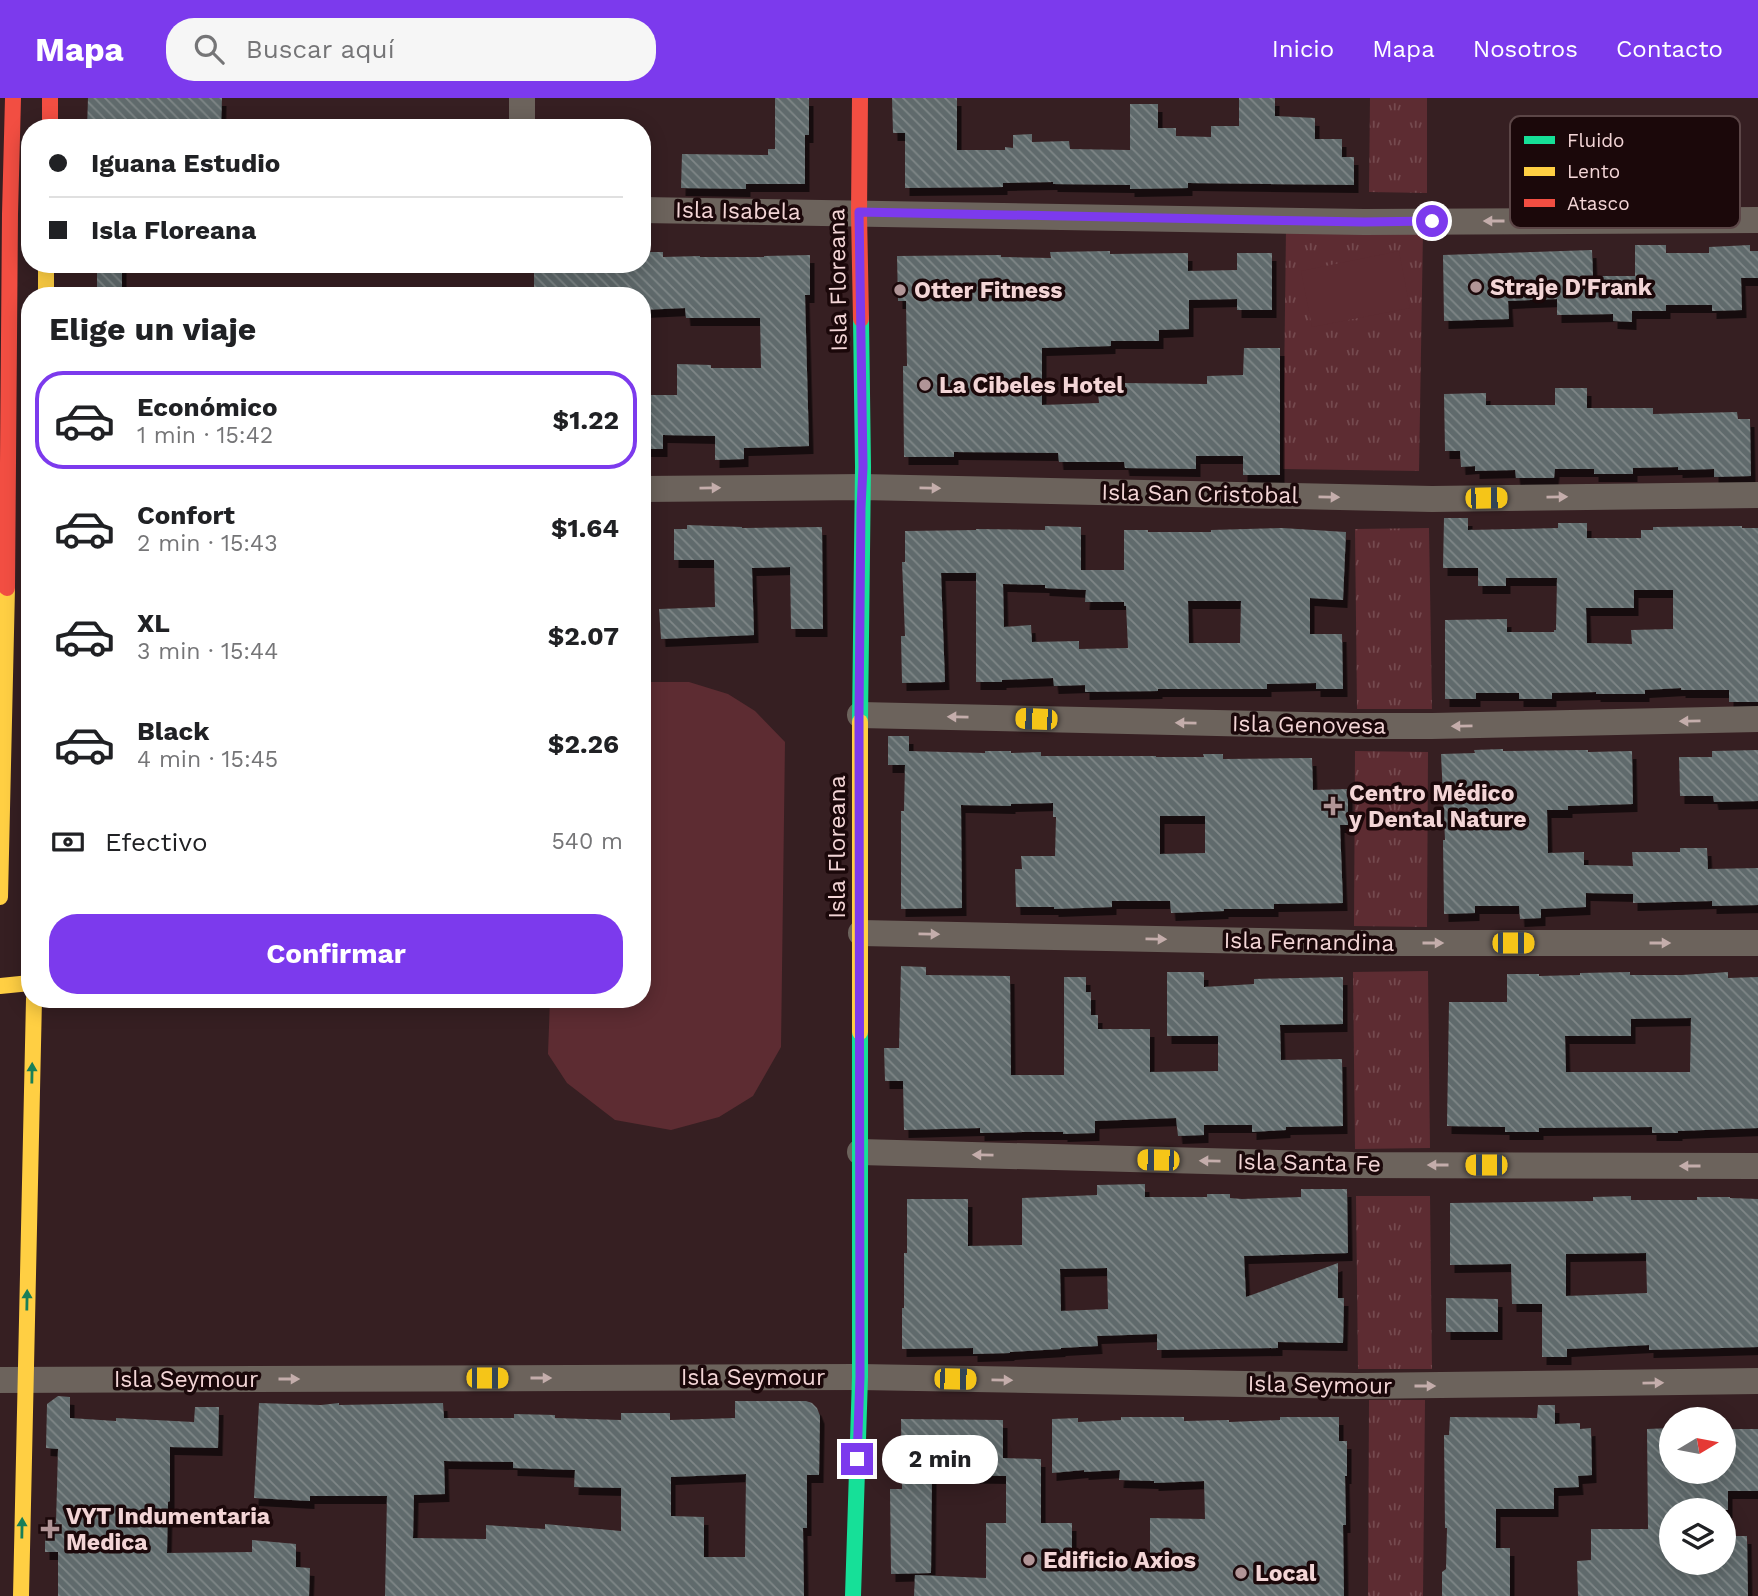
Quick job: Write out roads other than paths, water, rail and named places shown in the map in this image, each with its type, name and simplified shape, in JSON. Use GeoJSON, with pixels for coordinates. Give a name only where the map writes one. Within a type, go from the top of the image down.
{"type":"FeatureCollection","features":[{"type":"Feature","properties":{"kind":"street"},"geometry":{"type":"LineString","coordinates":[[0,897],[12,597],[20,214],[13,98]]}},
{"type":"Feature","properties":{"kind":"street"},"geometry":{"type":"LineString","coordinates":[[50,98],[50,119]]}},
{"type":"Feature","properties":{"kind":"street"},"geometry":{"type":"LineString","coordinates":[[522,98],[522,119]]}},
{"type":"Feature","properties":{"kind":"street","name":"Isla Floreana"},"geometry":{"type":"LineString","coordinates":[[853,1596],[860,1377],[860,98]]}},
{"type":"Feature","properties":{"kind":"street","name":"Isla Isabela"},"geometry":{"type":"LineString","coordinates":[[651,210],[1364,222],[1510,221]]}},
{"type":"Feature","properties":{"kind":"street","name":"Isla Isabela"},"geometry":{"type":"LineString","coordinates":[[1740,220],[1758,220]]}},
{"type":"Feature","properties":{"kind":"street","name":"Isla San Cristobal"},"geometry":{"type":"LineString","coordinates":[[651,489],[862,487],[1419,499],[1758,495]]}},
{"type":"Feature","properties":{"kind":"street","name":"Isla Genovesa"},"geometry":{"type":"LineString","coordinates":[[859,715],[1367,726],[1758,719]]}},
{"type":"Feature","properties":{"kind":"street","name":"Isla Fernandina"},"geometry":{"type":"LineString","coordinates":[[861,933],[1354,943],[1758,943]]}},
{"type":"Feature","properties":{"kind":"street"},"geometry":{"type":"LineString","coordinates":[[0,986],[21,984]]}},
{"type":"Feature","properties":{"kind":"street"},"geometry":{"type":"LineString","coordinates":[[21,1596],[13,1380],[34,1008]]}},
{"type":"Feature","properties":{"kind":"street","name":"Isla Santa Fe"},"geometry":{"type":"LineString","coordinates":[[860,1152],[1353,1165],[1758,1166]]}},
{"type":"Feature","properties":{"kind":"street","name":"Isla Seymour"},"geometry":{"type":"LineString","coordinates":[[13,1380],[860,1377],[1352,1386],[1758,1381]]}},
{"type":"Feature","properties":{"kind":"place","name":"Straje D'Frank"},"geometry":{"type":"Point","coordinates":[1476,287]}},
{"type":"Feature","properties":{"kind":"place","name":"Otter Fitness"},"geometry":{"type":"Point","coordinates":[900,290]}},
{"type":"Feature","properties":{"kind":"place","name":"La Cibeles Hotel"},"geometry":{"type":"Point","coordinates":[925,385]}},
{"type":"Feature","properties":{"kind":"place","name":"Centro Médico y Dental Nature"},"geometry":{"type":"Point","coordinates":[1333,806]}},
{"type":"Feature","properties":{"kind":"place","name":"VYT Indumentaria Medica"},"geometry":{"type":"Point","coordinates":[50,1529]}},
{"type":"Feature","properties":{"kind":"place","name":"Edificio Axios"},"geometry":{"type":"Point","coordinates":[1029,1560]}},
{"type":"Feature","properties":{"kind":"place","name":"Local"},"geometry":{"type":"Point","coordinates":[1241,1573]}}]}
